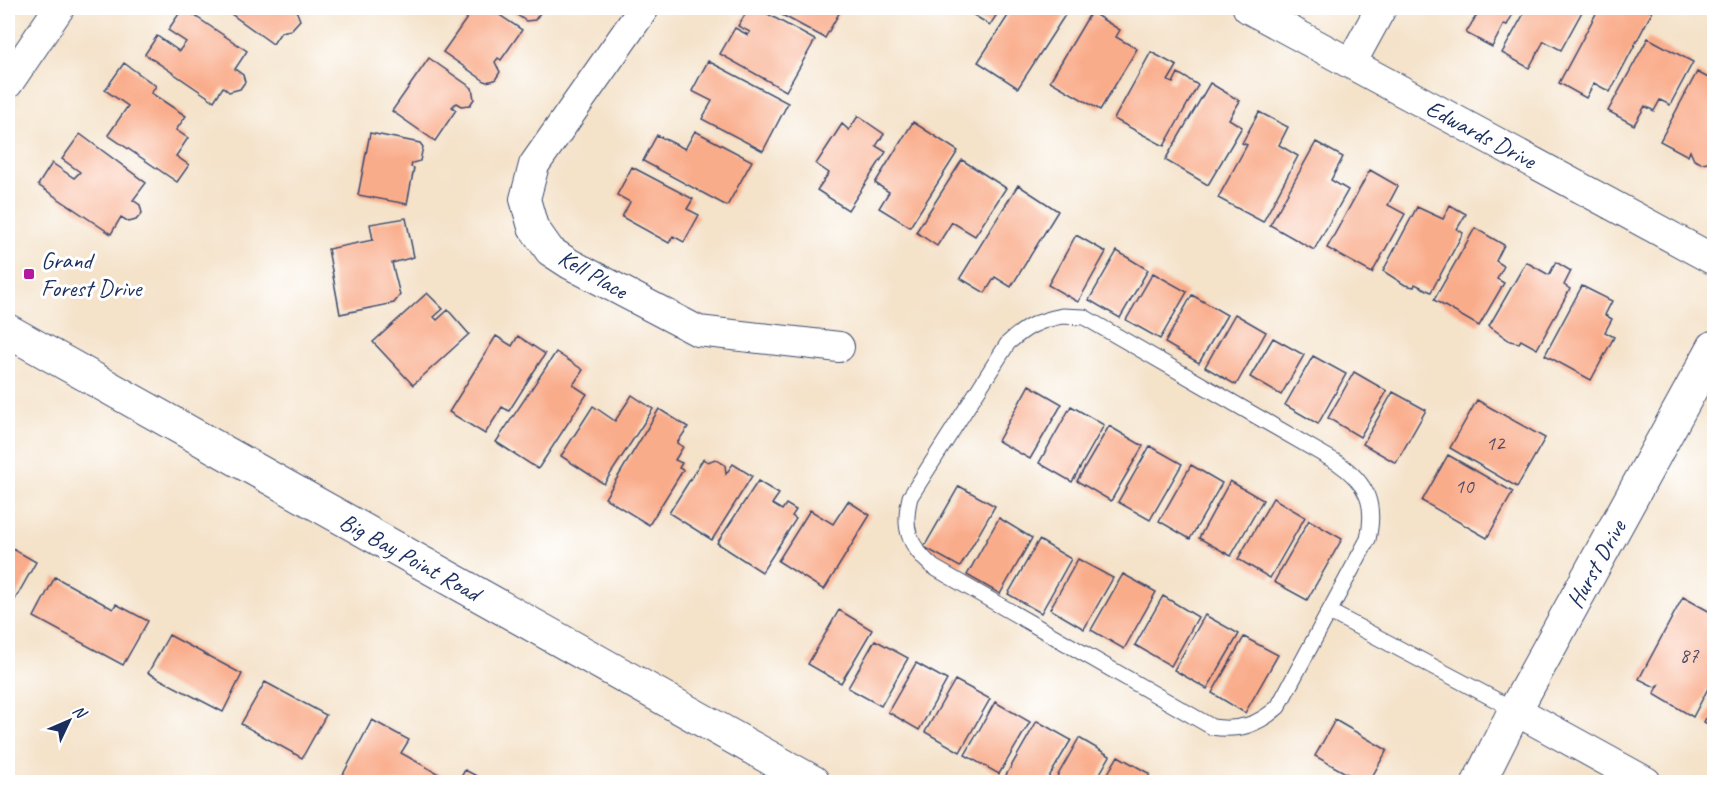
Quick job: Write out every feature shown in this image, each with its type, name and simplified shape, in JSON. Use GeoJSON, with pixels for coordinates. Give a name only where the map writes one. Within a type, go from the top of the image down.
{"type":"FeatureCollection","features":[{"type":"Feature","properties":{"kind":"main road","name":"Big Bay Point Road"},"geometry":{"type":"LineString","coordinates":[[8,331],[813,783]]}},
{"type":"Feature","properties":{"kind":"main road","name":"Hurst Drive"},"geometry":{"type":"LineString","coordinates":[[1479,783],[1515,710],[1714,347]]}},
{"type":"Feature","properties":{"kind":"street"},"geometry":{"type":"LineString","coordinates":[[8,83],[59,8]]}},
{"type":"Feature","properties":{"kind":"street","name":"Kell Place"},"geometry":{"type":"LineString","coordinates":[[644,8],[534,165],[525,199],[533,227],[550,251],[570,264],[698,331],[839,347]]}},
{"type":"Feature","properties":{"kind":"street","name":"Edwards Drive"},"geometry":{"type":"LineString","coordinates":[[1248,8],[1714,260]]}},
{"type":"Feature","properties":{"kind":"street"},"geometry":{"type":"LineString","coordinates":[[1351,63],[1381,8]]}},
{"type":"Feature","properties":{"kind":"street"},"geometry":{"type":"LineString","coordinates":[[1515,710],[1646,783]]}},
{"type":"Feature","properties":{"kind":"lane"},"geometry":{"type":"LineString","coordinates":[[1062,316],[1084,317],[1353,473],[1364,487],[1370,504],[1372,522],[1368,539],[1330,612],[1278,707],[1254,724],[1241,728],[1212,727],[933,567],[912,544],[907,529],[906,513],[910,497],[1008,343],[1024,329],[1042,320],[1062,316]]}},
{"type":"Feature","properties":{"kind":"lane"},"geometry":{"type":"LineString","coordinates":[[1330,612],[1515,710]]}},
{"type":"Feature","properties":{"kind":"building"},"geometry":{"type":"Polygon","coordinates":[[[183,8],[247,51],[235,69],[243,75],[245,82],[240,89],[229,92],[223,87],[214,101],[145,54],[157,36],[179,51],[186,42],[168,30],[183,8]]]}},
{"type":"Feature","properties":{"kind":"building"},"geometry":{"type":"Polygon","coordinates":[[[229,8],[298,8],[296,10],[300,20],[291,30],[281,32],[273,44],[227,11],[229,8]]]}},
{"type":"Feature","properties":{"kind":"building"},"geometry":{"type":"Polygon","coordinates":[[[474,8],[489,8],[522,30],[501,60],[498,58],[495,62],[500,72],[495,80],[486,82],[443,52],[474,8]]]}},
{"type":"Feature","properties":{"kind":"building"},"geometry":{"type":"Polygon","coordinates":[[[507,8],[540,8],[542,10],[535,20],[526,21],[507,8]]]}},
{"type":"Feature","properties":{"kind":"building"},"geometry":{"type":"Polygon","coordinates":[[[749,8],[757,8],[815,40],[786,91],[720,54],[735,28],[748,35],[750,32],[738,26],[749,8]]]}},
{"type":"Feature","properties":{"kind":"building"},"geometry":{"type":"Polygon","coordinates":[[[769,8],[842,8],[825,38],[769,8]]]}},
{"type":"Feature","properties":{"kind":"building"},"geometry":{"type":"Polygon","coordinates":[[[962,8],[1001,8],[990,25],[962,8]]]}},
{"type":"Feature","properties":{"kind":"building"},"geometry":{"type":"Polygon","coordinates":[[[1013,8],[1060,8],[1067,12],[1018,88],[978,62],[1013,8]]]}},
{"type":"Feature","properties":{"kind":"building"},"geometry":{"type":"Polygon","coordinates":[[[1473,8],[1516,8],[1507,25],[1504,24],[1492,47],[1466,33],[1479,11],[1473,8]]]}},
{"type":"Feature","properties":{"kind":"building"},"geometry":{"type":"Polygon","coordinates":[[[1527,8],[1584,8],[1561,50],[1544,41],[1529,68],[1502,53],[1527,8]]]}},
{"type":"Feature","properties":{"kind":"building"},"geometry":{"type":"Polygon","coordinates":[[[1599,8],[1643,8],[1652,12],[1610,92],[1594,83],[1586,98],[1559,83],[1599,8]]]}},
{"type":"Feature","properties":{"kind":"building"},"geometry":{"type":"Polygon","coordinates":[[[1091,12],[1120,30],[1116,37],[1137,49],[1100,110],[1050,81],[1091,12]]]}},
{"type":"Feature","properties":{"kind":"building"},"geometry":{"type":"Polygon","coordinates":[[[1648,38],[1693,62],[1670,105],[1660,100],[1654,111],[1645,106],[1634,125],[1608,111],[1648,38]]]}},
{"type":"Feature","properties":{"kind":"building"},"geometry":{"type":"Polygon","coordinates":[[[1151,52],[1177,66],[1168,81],[1173,83],[1178,73],[1198,85],[1164,146],[1114,119],[1151,52]]]}},
{"type":"Feature","properties":{"kind":"building"},"geometry":{"type":"Polygon","coordinates":[[[429,58],[472,88],[474,99],[470,105],[461,106],[456,103],[452,107],[456,110],[435,141],[392,111],[429,58]]]}},
{"type":"Feature","properties":{"kind":"building"},"geometry":{"type":"Polygon","coordinates":[[[708,61],[788,103],[763,151],[702,119],[712,101],[692,91],[708,61]]]}},
{"type":"Feature","properties":{"kind":"building"},"geometry":{"type":"Polygon","coordinates":[[[124,63],[156,86],[151,93],[186,116],[176,130],[188,138],[176,156],[189,165],[177,182],[108,135],[128,106],[105,90],[124,63]]]}},
{"type":"Feature","properties":{"kind":"building"},"geometry":{"type":"Polygon","coordinates":[[[1697,72],[1714,81],[1714,149],[1708,162],[1701,163],[1694,160],[1690,151],[1688,156],[1660,141],[1697,72]]]}},
{"type":"Feature","properties":{"kind":"building"},"geometry":{"type":"Polygon","coordinates":[[[1210,83],[1240,101],[1229,119],[1242,127],[1208,185],[1165,160],[1210,83]]]}},
{"type":"Feature","properties":{"kind":"building"},"geometry":{"type":"Polygon","coordinates":[[[1259,112],[1288,127],[1279,145],[1298,156],[1263,222],[1218,198],[1247,145],[1242,143],[1259,112]]]}},
{"type":"Feature","properties":{"kind":"building"},"geometry":{"type":"Polygon","coordinates":[[[858,116],[884,134],[876,146],[886,152],[848,210],[817,190],[829,173],[816,164],[842,124],[849,130],[858,116]]]}},
{"type":"Feature","properties":{"kind":"building"},"geometry":{"type":"Polygon","coordinates":[[[913,122],[958,151],[910,227],[879,208],[889,192],[875,183],[913,122]]]}},
{"type":"Feature","properties":{"kind":"building"},"geometry":{"type":"Polygon","coordinates":[[[695,131],[752,161],[727,206],[643,161],[657,135],[685,149],[695,131]]]}},
{"type":"Feature","properties":{"kind":"building"},"geometry":{"type":"Polygon","coordinates":[[[370,133],[420,143],[423,147],[420,161],[412,163],[411,167],[414,168],[407,204],[358,195],[370,133]]]}},
{"type":"Feature","properties":{"kind":"building"},"geometry":{"type":"Polygon","coordinates":[[[80,134],[146,183],[133,200],[140,205],[142,213],[136,220],[129,222],[121,217],[111,234],[38,185],[52,163],[74,178],[80,172],[62,159],[80,134]]]}},
{"type":"Feature","properties":{"kind":"building"},"geometry":{"type":"Polygon","coordinates":[[[1316,142],[1343,157],[1331,180],[1348,190],[1314,250],[1270,225],[1316,142]]]}},
{"type":"Feature","properties":{"kind":"building"},"geometry":{"type":"Polygon","coordinates":[[[962,160],[1006,188],[975,236],[952,222],[937,246],[916,232],[962,160]]]}},
{"type":"Feature","properties":{"kind":"building"},"geometry":{"type":"Polygon","coordinates":[[[632,167],[693,199],[687,209],[699,215],[684,242],[673,236],[669,243],[622,217],[630,202],[617,195],[632,167]]]}},
{"type":"Feature","properties":{"kind":"building"},"geometry":{"type":"Polygon","coordinates":[[[1370,170],[1398,186],[1388,205],[1405,214],[1372,273],[1327,248],[1370,170]]]}},
{"type":"Feature","properties":{"kind":"building"},"geometry":{"type":"Polygon","coordinates":[[[1018,185],[1058,211],[1011,287],[995,277],[985,293],[960,278],[1018,185]]]}},
{"type":"Feature","properties":{"kind":"building"},"geometry":{"type":"Polygon","coordinates":[[[1450,205],[1466,214],[1457,229],[1463,233],[1431,292],[1415,284],[1414,287],[1405,285],[1383,271],[1417,207],[1443,219],[1450,205]]]}},
{"type":"Feature","properties":{"kind":"building"},"geometry":{"type":"Polygon","coordinates":[[[406,218],[414,257],[392,263],[400,295],[394,303],[340,314],[328,249],[373,240],[370,224],[406,218]]]}},
{"type":"Feature","properties":{"kind":"building"},"geometry":{"type":"Polygon","coordinates":[[[1475,228],[1504,245],[1496,261],[1504,266],[1497,279],[1504,283],[1479,326],[1434,300],[1475,228]]]}},
{"type":"Feature","properties":{"kind":"building"},"geometry":{"type":"Polygon","coordinates":[[[1076,235],[1106,252],[1078,302],[1048,285],[1076,235]]]}},
{"type":"Feature","properties":{"kind":"building"},"geometry":{"type":"Polygon","coordinates":[[[1117,251],[1148,270],[1120,318],[1089,300],[1117,251]]]}},
{"type":"Feature","properties":{"kind":"building"},"geometry":{"type":"Polygon","coordinates":[[[1526,262],[1549,275],[1556,262],[1571,271],[1564,285],[1570,289],[1537,349],[1521,340],[1519,343],[1510,341],[1489,326],[1526,262]]]}},
{"type":"Feature","properties":{"kind":"building"},"geometry":{"type":"Polygon","coordinates":[[[1153,273],[1187,292],[1160,339],[1126,320],[1153,273]]]}},
{"type":"Feature","properties":{"kind":"building"},"geometry":{"type":"Polygon","coordinates":[[[1582,286],[1612,301],[1605,315],[1612,319],[1605,332],[1614,337],[1591,380],[1545,355],[1582,286]]]}},
{"type":"Feature","properties":{"kind":"building"},"geometry":{"type":"Polygon","coordinates":[[[427,293],[443,309],[434,317],[437,320],[448,310],[469,334],[413,385],[373,342],[427,293]]]}},
{"type":"Feature","properties":{"kind":"building"},"geometry":{"type":"Polygon","coordinates":[[[1192,295],[1227,315],[1199,363],[1165,343],[1192,295]]]}},
{"type":"Feature","properties":{"kind":"building"},"geometry":{"type":"Polygon","coordinates":[[[1235,314],[1266,332],[1236,385],[1205,367],[1235,314]]]}},
{"type":"Feature","properties":{"kind":"building"},"geometry":{"type":"Polygon","coordinates":[[[496,336],[512,346],[518,336],[545,354],[509,411],[502,407],[485,434],[449,412],[496,336]]]}},
{"type":"Feature","properties":{"kind":"building"},"geometry":{"type":"Polygon","coordinates":[[[1273,338],[1304,355],[1281,395],[1250,377],[1273,338]]]}},
{"type":"Feature","properties":{"kind":"building"},"geometry":{"type":"Polygon","coordinates":[[[556,352],[583,370],[573,385],[587,394],[538,469],[496,442],[556,352]]]}},
{"type":"Feature","properties":{"kind":"building"},"geometry":{"type":"Polygon","coordinates":[[[1313,356],[1346,374],[1318,424],[1285,405],[1313,356]]]}},
{"type":"Feature","properties":{"kind":"building"},"geometry":{"type":"Polygon","coordinates":[[[1354,372],[1387,391],[1360,437],[1328,418],[1354,372]]]}},
{"type":"Feature","properties":{"kind":"building"},"geometry":{"type":"Polygon","coordinates":[[[1029,385],[1062,404],[1030,459],[998,441],[1029,385]]]}},
{"type":"Feature","properties":{"kind":"building"},"geometry":{"type":"Polygon","coordinates":[[[1393,392],[1426,410],[1396,463],[1363,444],[1393,392]]]}},
{"type":"Feature","properties":{"kind":"building"},"geometry":{"type":"Polygon","coordinates":[[[632,395],[653,409],[604,484],[561,456],[593,406],[615,421],[632,395]]]}},
{"type":"Feature","properties":{"kind":"building"},"geometry":{"type":"Polygon","coordinates":[[[1477,400],[1545,438],[1517,487],[1450,448],[1477,400]]]}},
{"type":"Feature","properties":{"kind":"building"},"geometry":{"type":"Polygon","coordinates":[[[1071,406],[1104,425],[1072,482],[1039,463],[1071,406]]]}},
{"type":"Feature","properties":{"kind":"building"},"geometry":{"type":"Polygon","coordinates":[[[659,409],[688,427],[677,443],[683,447],[675,460],[682,463],[679,468],[683,470],[649,525],[605,498],[659,409]]]}},
{"type":"Feature","properties":{"kind":"building"},"geometry":{"type":"Polygon","coordinates":[[[1109,426],[1143,446],[1111,501],[1077,481],[1109,426]]]}},
{"type":"Feature","properties":{"kind":"building"},"geometry":{"type":"Polygon","coordinates":[[[1150,446],[1182,464],[1150,520],[1118,502],[1150,446]]]}},
{"type":"Feature","properties":{"kind":"building"},"geometry":{"type":"Polygon","coordinates":[[[1448,455],[1513,492],[1487,538],[1422,501],[1448,455]]]}},
{"type":"Feature","properties":{"kind":"building"},"geometry":{"type":"Polygon","coordinates":[[[703,459],[708,462],[715,459],[725,465],[726,474],[733,464],[752,476],[712,540],[669,513],[703,459]]]}},
{"type":"Feature","properties":{"kind":"building"},"geometry":{"type":"Polygon","coordinates":[[[1191,465],[1222,483],[1190,539],[1159,521],[1191,465]]]}},
{"type":"Feature","properties":{"kind":"building"},"geometry":{"type":"Polygon","coordinates":[[[758,481],[779,494],[772,504],[782,510],[786,504],[796,510],[792,516],[796,519],[762,572],[717,543],[758,481]]]}},
{"type":"Feature","properties":{"kind":"building"},"geometry":{"type":"Polygon","coordinates":[[[1230,481],[1263,500],[1231,556],[1199,538],[1230,481]]]}},
{"type":"Feature","properties":{"kind":"building"},"geometry":{"type":"Polygon","coordinates":[[[959,486],[995,506],[960,567],[924,547],[959,486]]]}},
{"type":"Feature","properties":{"kind":"building"},"geometry":{"type":"Polygon","coordinates":[[[1273,498],[1305,517],[1270,578],[1238,559],[1273,498]]]}},
{"type":"Feature","properties":{"kind":"building"},"geometry":{"type":"Polygon","coordinates":[[[848,501],[870,515],[824,590],[778,561],[810,510],[833,524],[848,501]]]}},
{"type":"Feature","properties":{"kind":"building"},"geometry":{"type":"Polygon","coordinates":[[[999,518],[1032,538],[1000,594],[967,575],[999,518]]]}},
{"type":"Feature","properties":{"kind":"building"},"geometry":{"type":"Polygon","coordinates":[[[1309,520],[1342,539],[1307,600],[1274,582],[1309,520]]]}},
{"type":"Feature","properties":{"kind":"building"},"geometry":{"type":"Polygon","coordinates":[[[1039,540],[1071,559],[1041,613],[1008,594],[1039,540]]]}},
{"type":"Feature","properties":{"kind":"building"},"geometry":{"type":"Polygon","coordinates":[[[8,546],[36,562],[8,612],[8,546]]]}},
{"type":"Feature","properties":{"kind":"building"},"geometry":{"type":"Polygon","coordinates":[[[1078,559],[1113,578],[1084,629],[1050,609],[1078,559]]]}},
{"type":"Feature","properties":{"kind":"building"},"geometry":{"type":"Polygon","coordinates":[[[1123,574],[1156,592],[1124,649],[1091,630],[1123,574]]]}},
{"type":"Feature","properties":{"kind":"building"},"geometry":{"type":"Polygon","coordinates":[[[55,577],[113,609],[116,604],[148,621],[123,665],[34,617],[55,577]]]}},
{"type":"Feature","properties":{"kind":"building"},"geometry":{"type":"Polygon","coordinates":[[[1163,596],[1198,617],[1171,666],[1135,645],[1163,596]]]}},
{"type":"Feature","properties":{"kind":"building"},"geometry":{"type":"Polygon","coordinates":[[[1683,597],[1714,614],[1714,677],[1693,717],[1654,694],[1659,685],[1655,687],[1639,679],[1683,597]]]}},
{"type":"Feature","properties":{"kind":"building"},"geometry":{"type":"Polygon","coordinates":[[[839,610],[872,630],[841,683],[808,664],[839,610]]]}},
{"type":"Feature","properties":{"kind":"building"},"geometry":{"type":"Polygon","coordinates":[[[1205,615],[1239,634],[1207,689],[1174,670],[1205,615]]]}},
{"type":"Feature","properties":{"kind":"building"},"geometry":{"type":"Polygon","coordinates":[[[169,635],[242,674],[223,712],[148,673],[169,635]]]}},
{"type":"Feature","properties":{"kind":"building"},"geometry":{"type":"Polygon","coordinates":[[[1244,637],[1278,655],[1245,713],[1212,693],[1244,637]]]}},
{"type":"Feature","properties":{"kind":"building"},"geometry":{"type":"Polygon","coordinates":[[[875,640],[908,658],[881,706],[848,688],[875,640]]]}},
{"type":"Feature","properties":{"kind":"building"},"geometry":{"type":"Polygon","coordinates":[[[916,663],[947,680],[919,730],[888,712],[916,663]]]}},
{"type":"Feature","properties":{"kind":"building"},"geometry":{"type":"Polygon","coordinates":[[[955,680],[990,699],[960,752],[925,732],[955,680]]]}},
{"type":"Feature","properties":{"kind":"building"},"geometry":{"type":"Polygon","coordinates":[[[265,682],[326,715],[302,758],[241,724],[265,682]]]}},
{"type":"Feature","properties":{"kind":"building"},"geometry":{"type":"Polygon","coordinates":[[[995,702],[1030,722],[999,774],[965,755],[995,702]]]}},
{"type":"Feature","properties":{"kind":"building"},"geometry":{"type":"Polygon","coordinates":[[[1714,703],[1714,728],[1704,722],[1714,703]]]}},
{"type":"Feature","properties":{"kind":"building"},"geometry":{"type":"Polygon","coordinates":[[[372,720],[409,740],[401,753],[446,778],[444,782],[339,782],[372,720]]]}},
{"type":"Feature","properties":{"kind":"building"},"geometry":{"type":"Polygon","coordinates":[[[1335,720],[1387,750],[1369,782],[1362,782],[1315,756],[1335,720]]]}},
{"type":"Feature","properties":{"kind":"building"},"geometry":{"type":"Polygon","coordinates":[[[1037,721],[1071,740],[1046,782],[1016,782],[1005,777],[1037,721]]]}},
{"type":"Feature","properties":{"kind":"building"},"geometry":{"type":"Polygon","coordinates":[[[1079,738],[1110,756],[1095,782],[1054,782],[1079,738]]]}},
{"type":"Feature","properties":{"kind":"building"},"geometry":{"type":"Polygon","coordinates":[[[1118,756],[1150,774],[1145,782],[1103,782],[1118,756]]]}},
{"type":"Feature","properties":{"kind":"building"},"geometry":{"type":"Polygon","coordinates":[[[465,770],[488,782],[458,782],[465,770]]]}},
{"type":"Feature","properties":{"kind":"place","name":"Grand Forest Drive"},"geometry":{"type":"Point","coordinates":[29,274]}}]}
